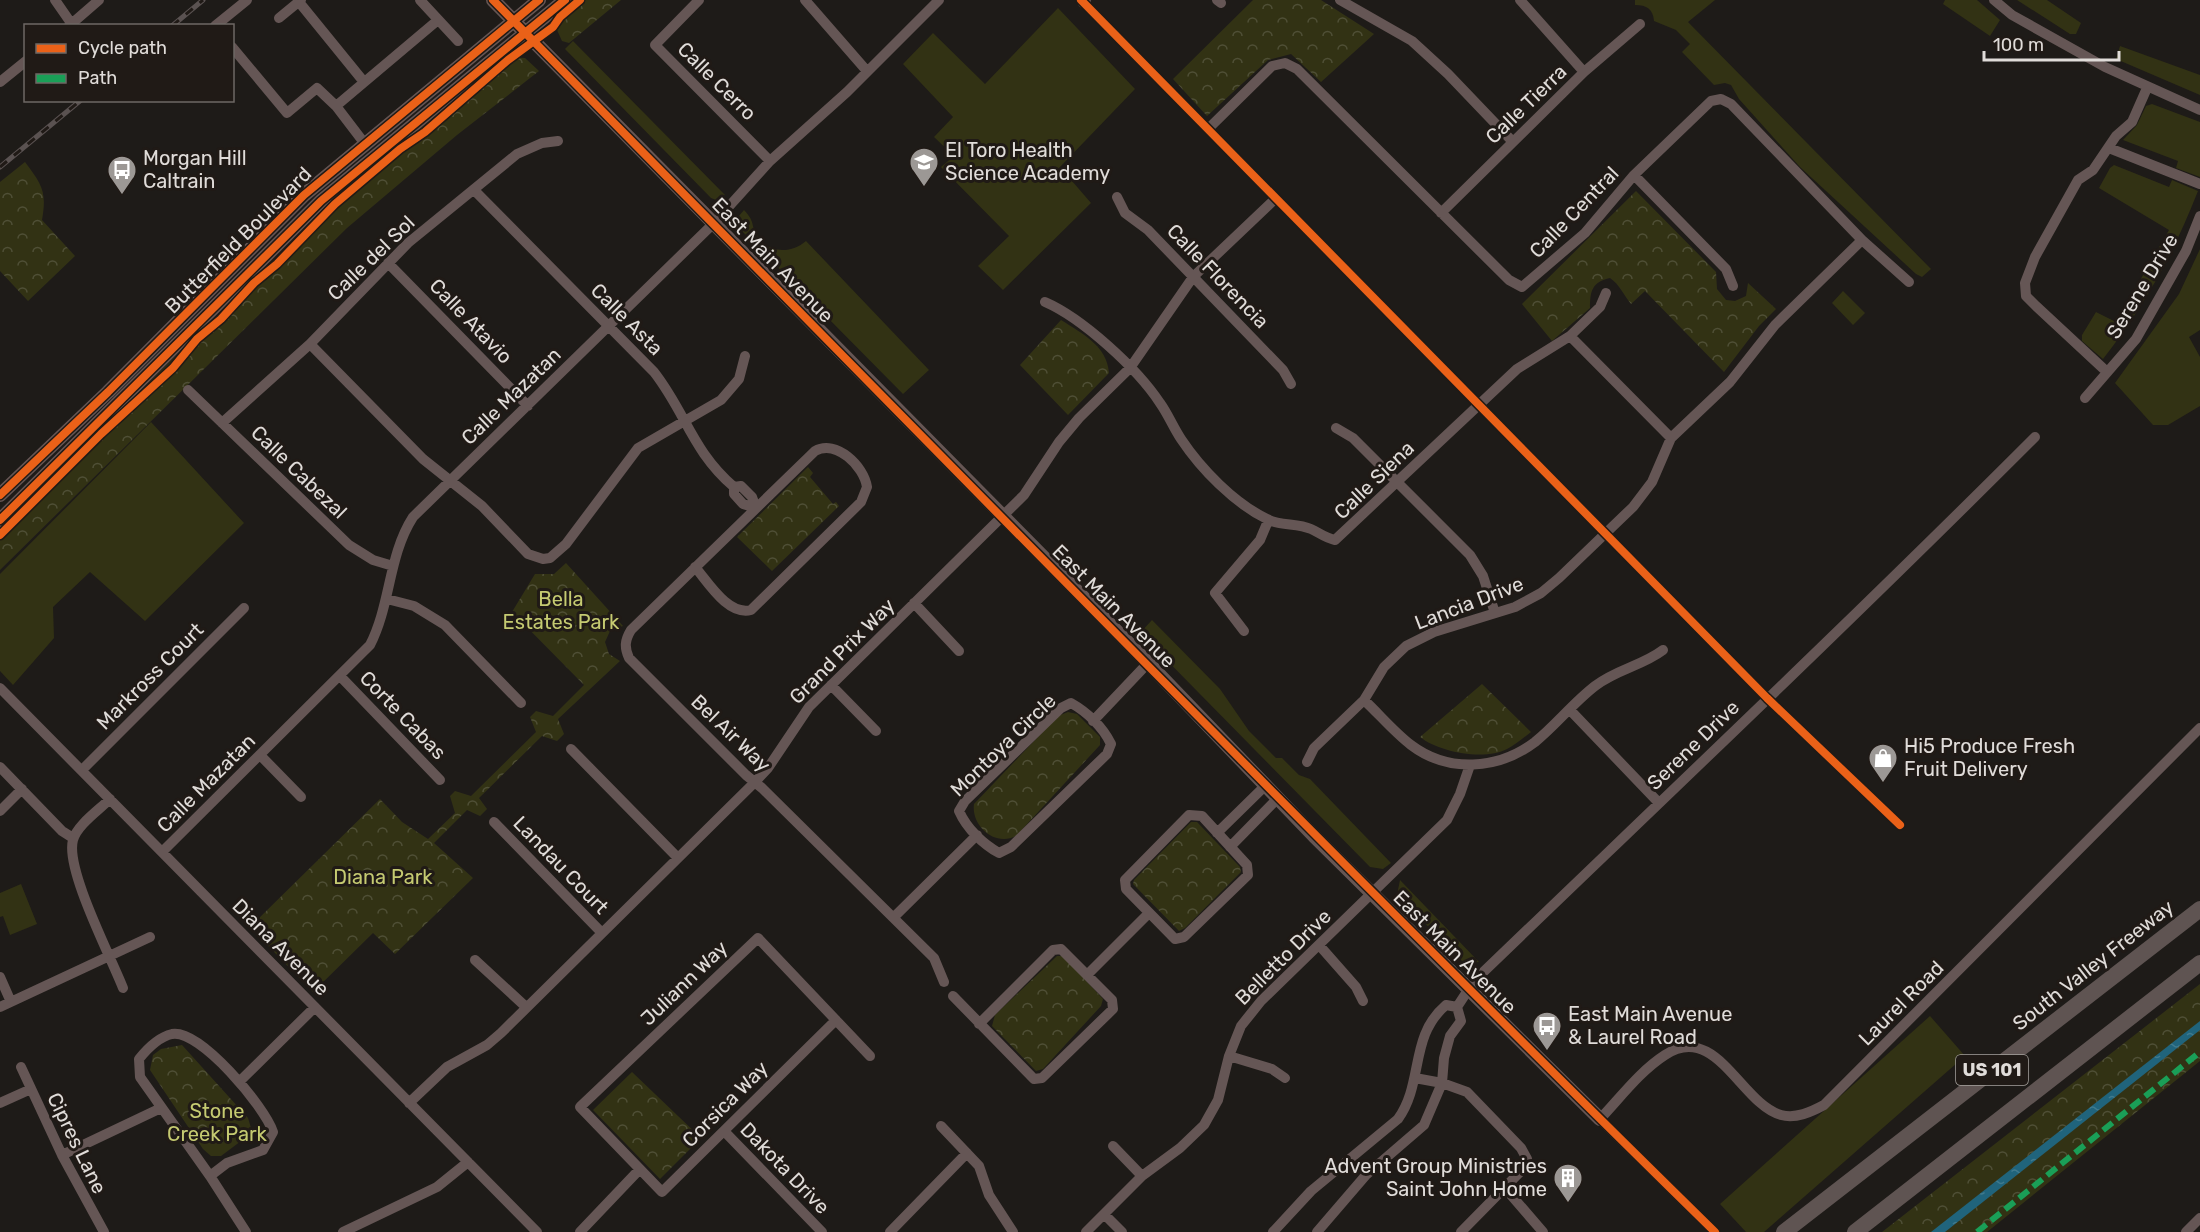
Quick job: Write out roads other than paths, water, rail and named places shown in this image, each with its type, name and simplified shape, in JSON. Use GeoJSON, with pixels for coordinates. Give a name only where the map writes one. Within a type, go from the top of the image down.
{"type":"FeatureCollection","features":[{"type":"Feature","properties":{"kind":"highway","name":"South Valley Freeway"},"geometry":{"type":"LineString","coordinates":[[1784,1232],[2200,909]]}},
{"type":"Feature","properties":{"kind":"highway","name":"US 101"},"geometry":{"type":"LineString","coordinates":[[1855,1232],[2200,963]]}},
{"type":"Feature","properties":{"kind":"main road","name":"East Main Avenue"},"geometry":{"type":"LineString","coordinates":[[493,0],[1001,517],[1148,663],[1278,798],[1468,990],[1600,1119]]}},
{"type":"Feature","properties":{"kind":"main road","name":"Butterfield Boulevard"},"geometry":{"type":"LineString","coordinates":[[0,495],[108,392],[304,195],[538,0]]}},
{"type":"Feature","properties":{"kind":"main road","name":"Butterfield Boulevard"},"geometry":{"type":"LineString","coordinates":[[0,520],[321,201],[565,0]]}},
{"type":"Feature","properties":{"kind":"street"},"geometry":{"type":"LineString","coordinates":[[55,0],[70,24],[99,0]]}},
{"type":"Feature","properties":{"kind":"street"},"geometry":{"type":"LineString","coordinates":[[217,24],[247,0]]}},
{"type":"Feature","properties":{"kind":"street"},"geometry":{"type":"LineString","coordinates":[[420,0],[458,41]]}},
{"type":"Feature","properties":{"kind":"street","name":"Calle Cerro"},"geometry":{"type":"LineString","coordinates":[[699,0],[655,45],[770,161]]}},
{"type":"Feature","properties":{"kind":"street"},"geometry":{"type":"LineString","coordinates":[[805,0],[866,70]]}},
{"type":"Feature","properties":{"kind":"street","name":"Calle Mazatan"},"geometry":{"type":"LineString","coordinates":[[162,852],[370,645],[381,625],[393,566],[403,533],[413,518],[714,223],[770,161],[847,92],[866,70],[939,0]]}},
{"type":"Feature","properties":{"kind":"street"},"geometry":{"type":"LineString","coordinates":[[1340,0],[1412,41],[1448,74],[1513,142]]}},
{"type":"Feature","properties":{"kind":"street"},"geometry":{"type":"LineString","coordinates":[[1521,0],[1584,72]]}},
{"type":"Feature","properties":{"kind":"street"},"geometry":{"type":"LineString","coordinates":[[1994,0],[2012,15],[2147,88],[2200,110]]}},
{"type":"Feature","properties":{"kind":"street"},"geometry":{"type":"LineString","coordinates":[[279,18],[300,1],[364,82]]}},
{"type":"Feature","properties":{"kind":"street"},"geometry":{"type":"LineString","coordinates":[[336,106],[438,20]]}},
{"type":"Feature","properties":{"kind":"street","name":"Calle Tierra"},"geometry":{"type":"LineString","coordinates":[[1441,213],[1584,72],[1640,24]]}},
{"type":"Feature","properties":{"kind":"street"},"geometry":{"type":"LineString","coordinates":[[234,49],[287,113],[317,88],[336,106],[365,144]]}},
{"type":"Feature","properties":{"kind":"street"},"geometry":{"type":"LineString","coordinates":[[0,82],[24,63]]}},
{"type":"Feature","properties":{"kind":"street","name":"Calle Central"},"geometry":{"type":"LineString","coordinates":[[1208,129],[1272,66],[1285,63],[1297,69],[1509,280],[1522,287],[1585,233],[1634,175],[1711,100],[1720,99],[1731,104],[1862,240],[1909,282]]}},
{"type":"Feature","properties":{"kind":"street"},"geometry":{"type":"LineString","coordinates":[[2107,372],[2026,296],[2025,283],[2035,257],[2078,180],[2093,170],[2116,136],[2132,123],[2147,88]]}},
{"type":"Feature","properties":{"kind":"street","name":"Calle del Sol"},"geometry":{"type":"LineString","coordinates":[[222,423],[310,344],[388,262],[516,154],[542,143],[558,141]]}},
{"type":"Feature","properties":{"kind":"street"},"geometry":{"type":"LineString","coordinates":[[2109,148],[2200,184]]}},
{"type":"Feature","properties":{"kind":"street"},"geometry":{"type":"LineString","coordinates":[[1634,175],[1726,269],[1733,286]]}},
{"type":"Feature","properties":{"kind":"street","name":"Calle Asta"},"geometry":{"type":"LineString","coordinates":[[474,190],[654,372],[709,463],[734,487],[741,486],[756,508]]}},
{"type":"Feature","properties":{"kind":"street","name":"Calle Florencia"},"geometry":{"type":"LineString","coordinates":[[1117,197],[1125,213],[1148,230],[1283,370],[1291,384]]}},
{"type":"Feature","properties":{"kind":"street","name":"Grand Prix Way"},"geometry":{"type":"LineString","coordinates":[[409,1103],[447,1067],[487,1045],[755,782],[768,768],[801,716],[1024,495],[1079,418],[1131,368],[1193,277],[1275,199]]}},
{"type":"Feature","properties":{"kind":"street","name":"Serene Drive"},"geometry":{"type":"LineString","coordinates":[[2085,398],[2136,339],[2186,251],[2200,216]]}},
{"type":"Feature","properties":{"kind":"street","name":"Lancia Drive"},"geometry":{"type":"LineString","coordinates":[[1307,762],[1314,748],[1364,700],[1384,667],[1406,646],[1434,632],[1515,607],[1541,593],[1633,507],[1652,482],[1671,438],[1730,382],[1775,325],[1862,240]]}},
{"type":"Feature","properties":{"kind":"street","name":"Calle Atavio"},"geometry":{"type":"LineString","coordinates":[[388,262],[528,406]]}},
{"type":"Feature","properties":{"kind":"street","name":"Calle Siena"},"geometry":{"type":"LineString","coordinates":[[1045,302],[1065,311],[1131,368],[1160,402],[1180,438],[1200,463],[1239,501],[1269,520],[1311,529],[1325,538],[1335,540],[1517,369],[1570,336],[1600,308],[1606,293]]}},
{"type":"Feature","properties":{"kind":"street"},"geometry":{"type":"LineString","coordinates":[[1570,336],[1671,438]]}},
{"type":"Feature","properties":{"kind":"street"},"geometry":{"type":"LineString","coordinates":[[310,344],[423,459],[482,506],[534,558],[550,558],[566,544],[638,448],[721,400],[739,379],[745,356]]}},
{"type":"Feature","properties":{"kind":"street","name":"Calle Cabezal"},"geometry":{"type":"LineString","coordinates":[[188,390],[349,545],[373,560],[393,566]]}},
{"type":"Feature","properties":{"kind":"street"},"geometry":{"type":"LineString","coordinates":[[1336,428],[1353,438],[1470,555],[1483,576],[1495,613]]}},
{"type":"Feature","properties":{"kind":"street","name":"Serene Drive"},"geometry":{"type":"LineString","coordinates":[[1317,1232],[1366,1175],[1424,1125],[1442,1083],[1444,1058],[1450,1036],[1461,1021],[1457,1007],[1474,981],[1801,664],[1870,602],[2036,437]]}},
{"type":"Feature","properties":{"kind":"street","name":"Bel Air Way"},"geometry":{"type":"LineString","coordinates":[[695,567],[731,607],[743,612],[751,610],[861,502],[866,496],[866,481],[842,452],[829,447],[821,448],[756,508],[695,567],[632,630],[627,637],[626,651],[629,658],[934,958],[944,982]]}},
{"type":"Feature","properties":{"kind":"street"},"geometry":{"type":"LineString","coordinates":[[1244,631],[1215,593],[1260,540],[1269,520]]}},
{"type":"Feature","properties":{"kind":"street"},"geometry":{"type":"LineString","coordinates":[[387,599],[414,606],[445,625],[521,703]]}},
{"type":"Feature","properties":{"kind":"street"},"geometry":{"type":"LineString","coordinates":[[914,603],[959,651]]}},
{"type":"Feature","properties":{"kind":"street","name":"Markross Court"},"geometry":{"type":"LineString","coordinates":[[82,770],[244,608]]}},
{"type":"Feature","properties":{"kind":"street"},"geometry":{"type":"LineString","coordinates":[[1364,700],[1413,746],[1450,763],[1488,764],[1512,756],[1534,742],[1614,672],[1651,659],[1664,650]]}},
{"type":"Feature","properties":{"kind":"street"},"geometry":{"type":"LineString","coordinates":[[1093,721],[1148,663]]}},
{"type":"Feature","properties":{"kind":"street","name":"Corte Cabas"},"geometry":{"type":"LineString","coordinates":[[340,676],[440,780]]}},
{"type":"Feature","properties":{"kind":"street"},"geometry":{"type":"LineString","coordinates":[[831,685],[876,731]]}},
{"type":"Feature","properties":{"kind":"street","name":"Diana Avenue"},"geometry":{"type":"LineString","coordinates":[[0,688],[537,1232]]}},
{"type":"Feature","properties":{"kind":"street","name":"Montoya Circle"},"geometry":{"type":"LineString","coordinates":[[1071,703],[1093,721],[1106,734],[1111,744],[1107,754],[1011,847],[999,853],[988,847],[964,822],[959,811],[965,801],[1061,708],[1071,703]]}},
{"type":"Feature","properties":{"kind":"street"},"geometry":{"type":"LineString","coordinates":[[1570,710],[1659,803]]}},
{"type":"Feature","properties":{"kind":"street","name":"Laurel Road"},"geometry":{"type":"LineString","coordinates":[[1600,1119],[1649,1068],[1666,1054],[1680,1048],[1696,1048],[1709,1053],[1765,1107],[1780,1115],[1795,1116],[1811,1113],[1824,1105],[2200,728]]}},
{"type":"Feature","properties":{"kind":"street"},"geometry":{"type":"LineString","coordinates":[[571,749],[678,858]]}},
{"type":"Feature","properties":{"kind":"street"},"geometry":{"type":"LineString","coordinates":[[260,755],[302,797]]}},
{"type":"Feature","properties":{"kind":"street","name":"Belletto Drive"},"geometry":{"type":"LineString","coordinates":[[1086,1232],[1142,1176],[1180,1148],[1204,1125],[1218,1100],[1229,1056],[1241,1026],[1261,1001],[1374,894],[1447,820],[1460,794],[1470,765]]}},
{"type":"Feature","properties":{"kind":"street"},"geometry":{"type":"LineString","coordinates":[[0,767],[62,831],[73,838]]}},
{"type":"Feature","properties":{"kind":"street"},"geometry":{"type":"LineString","coordinates":[[1217,833],[1266,785]]}},
{"type":"Feature","properties":{"kind":"street"},"geometry":{"type":"LineString","coordinates":[[0,811],[22,789]]}},
{"type":"Feature","properties":{"kind":"street"},"geometry":{"type":"LineString","coordinates":[[1230,847],[1278,798]]}},
{"type":"Feature","properties":{"kind":"street"},"geometry":{"type":"LineString","coordinates":[[110,799],[73,838],[72,856],[91,914],[123,988]]}},
{"type":"Feature","properties":{"kind":"street"},"geometry":{"type":"LineString","coordinates":[[1189,815],[1202,816],[1230,847],[1247,865],[1248,875],[1184,937],[1175,939],[1126,889],[1125,880],[1189,815]]}},
{"type":"Feature","properties":{"kind":"street","name":"Landau Court"},"geometry":{"type":"LineString","coordinates":[[494,822],[602,933]]}},
{"type":"Feature","properties":{"kind":"street"},"geometry":{"type":"LineString","coordinates":[[894,917],[977,835]]}},
{"type":"Feature","properties":{"kind":"street"},"geometry":{"type":"LineString","coordinates":[[1087,975],[1149,913]]}},
{"type":"Feature","properties":{"kind":"street"},"geometry":{"type":"LineString","coordinates":[[0,1007],[150,937]]}},
{"type":"Feature","properties":{"kind":"street","name":"Juliann Way"},"geometry":{"type":"LineString","coordinates":[[639,1170],[580,1107],[758,938],[870,1056]]}},
{"type":"Feature","properties":{"kind":"street"},"geometry":{"type":"LineString","coordinates":[[1319,945],[1356,987],[1363,1001]]}},
{"type":"Feature","properties":{"kind":"street"},"geometry":{"type":"LineString","coordinates":[[953,996],[979,1024],[1034,1079],[1042,1078],[1113,1009],[1112,1000],[1062,949],[1053,950],[979,1024]]}},
{"type":"Feature","properties":{"kind":"street"},"geometry":{"type":"LineString","coordinates":[[475,960],[526,1007]]}},
{"type":"Feature","properties":{"kind":"street"},"geometry":{"type":"LineString","coordinates":[[0,977],[11,1002]]}},
{"type":"Feature","properties":{"kind":"street"},"geometry":{"type":"LineString","coordinates":[[1273,1232],[1311,1191],[1398,1119],[1409,1104],[1416,1062],[1427,1025],[1446,1005],[1457,1007]]}},
{"type":"Feature","properties":{"kind":"street"},"geometry":{"type":"LineString","coordinates":[[240,1081],[315,1007]]}},
{"type":"Feature","properties":{"kind":"street","name":"Corsica Way"},"geometry":{"type":"LineString","coordinates":[[639,1170],[662,1192],[836,1020]]}},
{"type":"Feature","properties":{"kind":"street"},"geometry":{"type":"LineString","coordinates":[[210,1176],[227,1163],[263,1150],[273,1132],[268,1118],[240,1081],[190,1037],[173,1034],[150,1046],[139,1059],[140,1077],[210,1176],[246,1232]]}},
{"type":"Feature","properties":{"kind":"street"},"geometry":{"type":"LineString","coordinates":[[1229,1056],[1272,1069],[1285,1078]]}},
{"type":"Feature","properties":{"kind":"street","name":"Cipres Lane"},"geometry":{"type":"LineString","coordinates":[[21,1067],[62,1155],[104,1232]]}},
{"type":"Feature","properties":{"kind":"street"},"geometry":{"type":"LineString","coordinates":[[1415,1078],[1442,1083],[1467,1092],[1521,1148],[1527,1159],[1521,1171],[1461,1232]]}},
{"type":"Feature","properties":{"kind":"street"},"geometry":{"type":"LineString","coordinates":[[0,1103],[30,1089]]}},
{"type":"Feature","properties":{"kind":"street"},"geometry":{"type":"LineString","coordinates":[[62,1155],[161,1108]]}},
{"type":"Feature","properties":{"kind":"street","name":"East Main Avenue"},"geometry":{"type":"LineString","coordinates":[[1600,1119],[1715,1232]]}},
{"type":"Feature","properties":{"kind":"street"},"geometry":{"type":"LineString","coordinates":[[941,1126],[979,1166],[989,1196],[1013,1232]]}},
{"type":"Feature","properties":{"kind":"street","name":"Dakota Drive"},"geometry":{"type":"LineString","coordinates":[[723,1131],[820,1231]]}},
{"type":"Feature","properties":{"kind":"street"},"geometry":{"type":"LineString","coordinates":[[1113,1146],[1142,1176]]}},
{"type":"Feature","properties":{"kind":"street"},"geometry":{"type":"LineString","coordinates":[[890,1232],[968,1153]]}},
{"type":"Feature","properties":{"kind":"street"},"geometry":{"type":"LineString","coordinates":[[343,1232],[437,1187],[468,1162]]}},
{"type":"Feature","properties":{"kind":"street"},"geometry":{"type":"LineString","coordinates":[[580,1232],[639,1170]]}},
{"type":"Feature","properties":{"kind":"street"},"geometry":{"type":"LineString","coordinates":[[1505,1188],[1543,1232]]}},
{"type":"Feature","properties":{"kind":"street"},"geometry":{"type":"LineString","coordinates":[[1104,1214],[1122,1232]]}},
{"type":"Feature","properties":{"kind":"street"},"geometry":{"type":"LineString","coordinates":[[2186,1232],[2200,1218]]}},
{"type":"Feature","properties":{"kind":"water"},"geometry":{"type":"Polygon","coordinates":[[[2200,1021],[2200,1030],[1945,1232],[1931,1232],[2200,1021]]]}},
{"type":"Feature","properties":{"kind":"railway"},"geometry":{"type":"LineString","coordinates":[[174,24],[203,0]]}},
{"type":"Feature","properties":{"kind":"railway"},"geometry":{"type":"LineString","coordinates":[[0,167],[79,102]]}},
{"type":"Feature","properties":{"kind":"place","name":"El Toro Health Science Academy"},"geometry":{"type":"Point","coordinates":[924,188]}},
{"type":"Feature","properties":{"kind":"place","name":"Morgan Hill Caltrain"},"geometry":{"type":"Point","coordinates":[122,196]}},
{"type":"Feature","properties":{"kind":"place","name":"Hi5 Produce Fresh Fruit Delivery"},"geometry":{"type":"Point","coordinates":[1883,784]}},
{"type":"Feature","properties":{"kind":"place","name":"East Main Avenue & Laurel Road"},"geometry":{"type":"Point","coordinates":[1547,1052]}},
{"type":"Feature","properties":{"kind":"place","name":"Advent Group Ministries Saint John Home"},"geometry":{"type":"Point","coordinates":[1568,1204]}},
{"type":"Feature","properties":{"kind":"park label","name":"Bella Estates Park"},"geometry":{"type":"Point","coordinates":[561,610]}},
{"type":"Feature","properties":{"kind":"park label","name":"Diana Park"},"geometry":{"type":"Point","coordinates":[383,877]}},
{"type":"Feature","properties":{"kind":"park label","name":"Stone Creek Park"},"geometry":{"type":"Point","coordinates":[217,1122]}}]}
